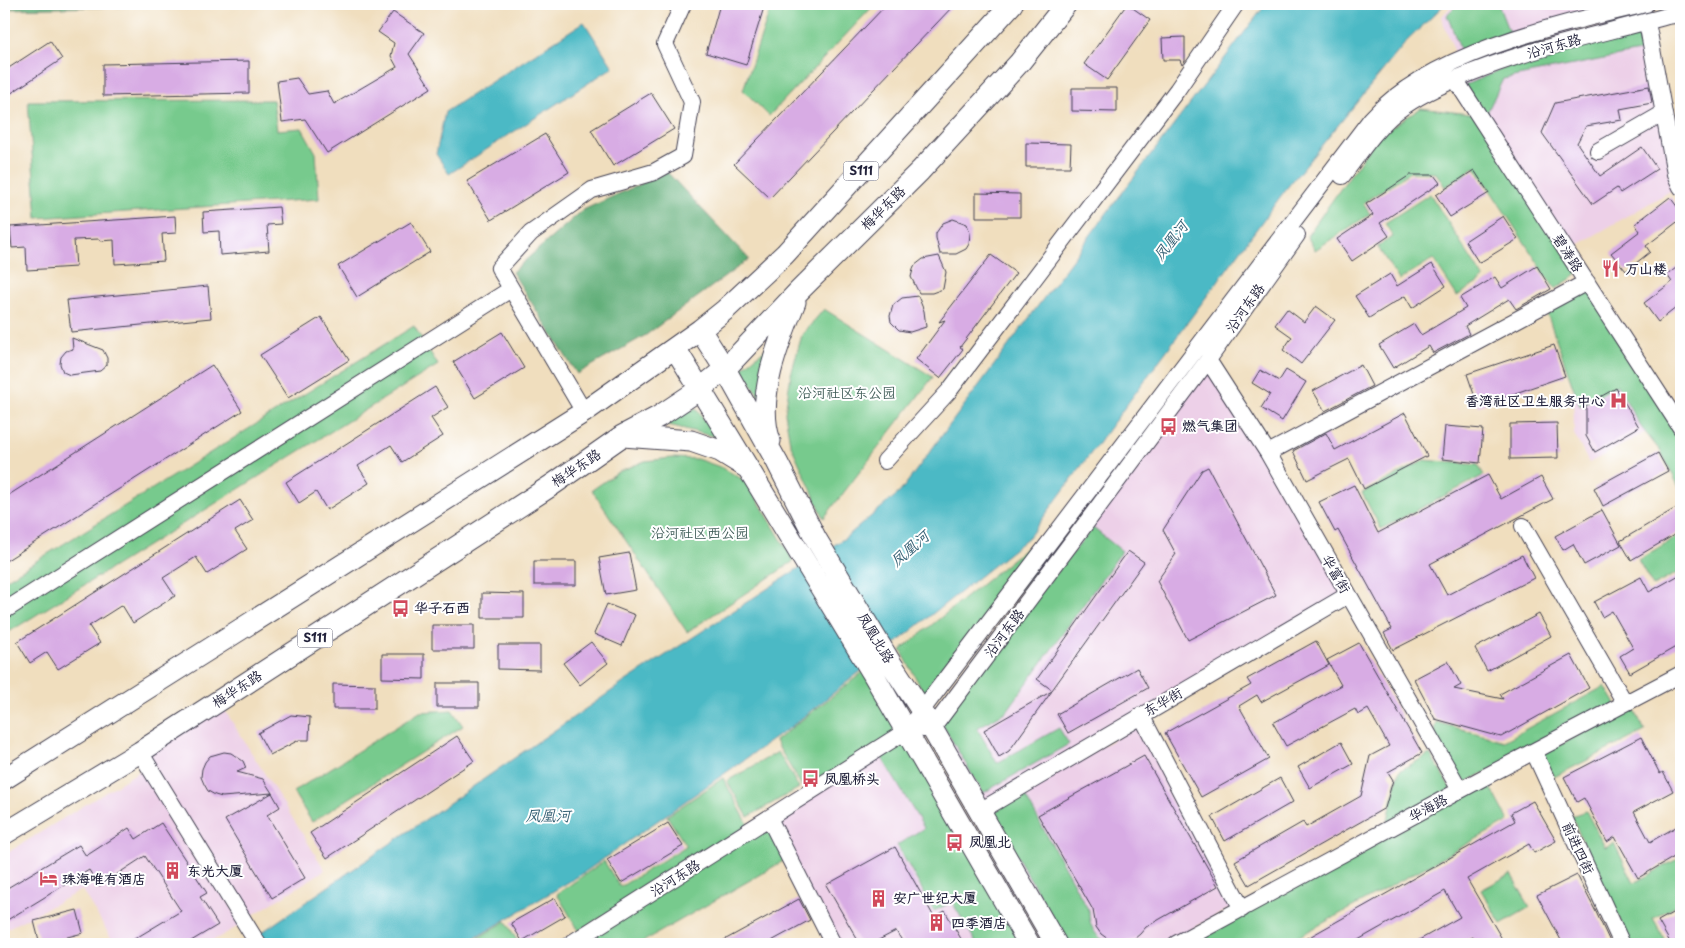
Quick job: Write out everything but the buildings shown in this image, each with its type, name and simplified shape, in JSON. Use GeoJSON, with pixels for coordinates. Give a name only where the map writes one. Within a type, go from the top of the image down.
{"type":"FeatureCollection","features":[{"type":"Feature","properties":{"kind":"main road","name":"S111"},"geometry":{"type":"LineString","coordinates":[[4,779],[584,412],[700,330],[726,310],[785,254],[1012,4]]}},
{"type":"Feature","properties":{"kind":"main road","name":"梅华东路"},"geometry":{"type":"LineString","coordinates":[[4,834],[140,752],[552,484],[622,436],[658,417],[700,389],[724,370],[799,291],[920,171],[1020,62],[1066,4]]}},
{"type":"Feature","properties":{"kind":"main road"},"geometry":{"type":"LineString","coordinates":[[777,462],[766,431],[766,392],[775,353],[799,291]]}},
{"type":"Feature","properties":{"kind":"main road","name":"凤凰北路"},"geometry":{"type":"LineString","coordinates":[[700,330],[777,462],[822,548],[927,720],[1056,944]]}},
{"type":"Feature","properties":{"kind":"main road","name":"凤凰北路"},"geometry":{"type":"LineString","coordinates":[[675,348],[872,672],[1029,944]]}},
{"type":"Feature","properties":{"kind":"main road"},"geometry":{"type":"LineString","coordinates":[[622,436],[691,441],[720,451],[750,469]]}},
{"type":"Feature","properties":{"kind":"street"},"geometry":{"type":"LineString","coordinates":[[584,412],[499,268],[531,232],[592,190],[654,172],[683,156],[692,102],[664,44],[683,4]]}},
{"type":"Feature","properties":{"kind":"street"},"geometry":{"type":"LineString","coordinates":[[885,461],[949,390],[1177,90],[1236,4]]}},
{"type":"Feature","properties":{"kind":"street","name":"沿河东路"},"geometry":{"type":"LineString","coordinates":[[927,720],[1380,109],[1393,97],[1414,83],[1473,54],[1548,28],[1646,4]]}},
{"type":"Feature","properties":{"kind":"street","name":"沿河东路"},"geometry":{"type":"LineString","coordinates":[[570,944],[906,731],[927,720],[1208,360],[1299,232],[1379,129],[1397,112],[1411,102],[1456,79],[1498,62],[1550,46],[1647,22],[1671,11]]}},
{"type":"Feature","properties":{"kind":"street"},"geometry":{"type":"LineString","coordinates":[[1647,22],[1664,113],[1680,181]]}},
{"type":"Feature","properties":{"kind":"street","name":"碧涛路"},"geometry":{"type":"LineString","coordinates":[[1456,79],[1681,428]]}},
{"type":"Feature","properties":{"kind":"street"},"geometry":{"type":"LineString","coordinates":[[1598,150],[1664,113]]}},
{"type":"Feature","properties":{"kind":"street"},"geometry":{"type":"LineString","coordinates":[[1268,453],[1587,282]]}},
{"type":"Feature","properties":{"kind":"street"},"geometry":{"type":"LineString","coordinates":[[4,611],[511,289]]}},
{"type":"Feature","properties":{"kind":"street","name":"华富街"},"geometry":{"type":"LineString","coordinates":[[1208,360],[1268,453],[1460,790]]}},
{"type":"Feature","properties":{"kind":"street"},"geometry":{"type":"LineString","coordinates":[[1523,526],[1626,703]]}},
{"type":"Feature","properties":{"kind":"street","name":"东华街"},"geometry":{"type":"LineString","coordinates":[[980,811],[1348,595]]}},
{"type":"Feature","properties":{"kind":"street","name":"华海路"},"geometry":{"type":"LineString","coordinates":[[1176,944],[1460,790],[1681,674]]}},
{"type":"Feature","properties":{"kind":"street"},"geometry":{"type":"LineString","coordinates":[[1141,715],[1242,909]]}},
{"type":"Feature","properties":{"kind":"street"},"geometry":{"type":"LineString","coordinates":[[140,752],[258,944]]}},
{"type":"Feature","properties":{"kind":"street","name":"前进四街"},"geometry":{"type":"LineString","coordinates":[[1534,752],[1622,944]]}},
{"type":"Feature","properties":{"kind":"street"},"geometry":{"type":"LineString","coordinates":[[769,818],[833,944]]}},
{"type":"Feature","properties":{"kind":"shaded area"},"geometry":{"type":"Polygon","coordinates":[[[1454,4],[1644,4],[1463,73],[1441,17],[1454,4]]]}},
{"type":"Feature","properties":{"kind":"shaded area"},"geometry":{"type":"Polygon","coordinates":[[[1644,12],[1674,174],[1679,186],[1569,250],[1461,83],[1559,41],[1644,12]]]}},
{"type":"Feature","properties":{"kind":"shaded area","name":"香湾社区卫生服务中心"},"geometry":{"type":"Polygon","coordinates":[[[1633,352],[1674,417],[1589,463],[1574,434],[1573,385],[1633,352]]]}},
{"type":"Feature","properties":{"kind":"shaded area"},"geometry":{"type":"Polygon","coordinates":[[[1208,360],[1348,595],[980,810],[932,729],[1208,360]]]}},
{"type":"Feature","properties":{"kind":"shaded area"},"geometry":{"type":"Polygon","coordinates":[[[219,701],[325,870],[245,920],[140,752],[219,701]]]}},
{"type":"Feature","properties":{"kind":"shaded area"},"geometry":{"type":"Polygon","coordinates":[[[1140,724],[1234,906],[1164,944],[1065,944],[988,813],[1140,724]]]}},
{"type":"Feature","properties":{"kind":"shaded area"},"geometry":{"type":"Polygon","coordinates":[[[906,733],[1029,944],[835,944],[772,819],[906,733]]]}},
{"type":"Feature","properties":{"kind":"shaded area"},"geometry":{"type":"Polygon","coordinates":[[[146,767],[242,924],[207,944],[115,944],[82,890],[4,930],[4,855],[146,767]]]}},
{"type":"Feature","properties":{"kind":"green space"},"geometry":{"type":"Polygon","coordinates":[[[4,4],[254,4],[4,9],[4,4]]]}},
{"type":"Feature","properties":{"kind":"green space"},"geometry":{"type":"Polygon","coordinates":[[[772,4],[875,4],[769,116],[743,90],[772,4]]]}},
{"type":"Feature","properties":{"kind":"green space"},"geometry":{"type":"Polygon","coordinates":[[[1458,4],[1498,4],[1517,53],[1469,72],[1447,15],[1458,4]]]}},
{"type":"Feature","properties":{"kind":"green space"},"geometry":{"type":"Polygon","coordinates":[[[1643,15],[1649,50],[1503,79],[1485,117],[1465,85],[1559,45],[1643,15]]]}},
{"type":"Feature","properties":{"kind":"green space"},"geometry":{"type":"Polygon","coordinates":[[[273,100],[277,130],[302,128],[316,153],[319,199],[37,218],[28,101],[273,100]]]}},
{"type":"Feature","properties":{"kind":"green space"},"geometry":{"type":"Polygon","coordinates":[[[1421,108],[1477,115],[1578,274],[1555,289],[1475,167],[1445,187],[1436,173],[1410,172],[1363,203],[1370,214],[1315,250],[1307,236],[1378,136],[1421,108]]]}},
{"type":"Feature","properties":{"kind":"green space"},"geometry":{"type":"Polygon","coordinates":[[[667,172],[749,259],[646,335],[577,374],[512,272],[583,210],[667,172]]]}},
{"type":"Feature","properties":{"kind":"green space"},"geometry":{"type":"Polygon","coordinates":[[[1430,194],[1484,279],[1457,296],[1433,259],[1399,280],[1377,246],[1393,237],[1385,223],[1430,194]]]}},
{"type":"Feature","properties":{"kind":"green space"},"geometry":{"type":"Polygon","coordinates":[[[1586,285],[1681,433],[1681,491],[1661,452],[1641,427],[1617,385],[1580,406],[1545,308],[1586,285]]]}},
{"type":"Feature","properties":{"kind":"green space","name":"沿河社区东公园"},"geometry":{"type":"Polygon","coordinates":[[[824,309],[933,377],[824,518],[790,443],[785,413],[791,374],[802,335],[824,309]]]}},
{"type":"Feature","properties":{"kind":"green space"},"geometry":{"type":"Polygon","coordinates":[[[414,326],[438,365],[4,635],[4,581],[414,326]]]}},
{"type":"Feature","properties":{"kind":"green space"},"geometry":{"type":"Polygon","coordinates":[[[769,346],[766,407],[742,368],[769,346]]]}},
{"type":"Feature","properties":{"kind":"green space"},"geometry":{"type":"Polygon","coordinates":[[[695,408],[720,438],[665,424],[695,408]]]}},
{"type":"Feature","properties":{"kind":"green space","name":"沿河社区西公园"},"geometry":{"type":"Polygon","coordinates":[[[672,458],[697,459],[723,468],[747,482],[794,561],[687,632],[592,490],[618,472],[645,461],[672,458]]]}},
{"type":"Feature","properties":{"kind":"green space"},"geometry":{"type":"Polygon","coordinates":[[[1425,460],[1478,465],[1484,475],[1381,529],[1362,493],[1425,460]]]}},
{"type":"Feature","properties":{"kind":"green space"},"geometry":{"type":"Polygon","coordinates":[[[1093,528],[1122,551],[1007,711],[977,728],[997,763],[1059,728],[1069,744],[983,793],[938,717],[1093,528]]]}},
{"type":"Feature","properties":{"kind":"green space"},"geometry":{"type":"Polygon","coordinates":[[[1681,534],[1681,571],[1653,586],[1638,560],[1681,534]]]}},
{"type":"Feature","properties":{"kind":"green space"},"geometry":{"type":"Polygon","coordinates":[[[1042,535],[1055,545],[929,703],[901,650],[1042,535]]]}},
{"type":"Feature","properties":{"kind":"green space"},"geometry":{"type":"Polygon","coordinates":[[[867,669],[902,730],[804,790],[775,741],[867,669]]]}},
{"type":"Feature","properties":{"kind":"green space"},"geometry":{"type":"Polygon","coordinates":[[[1605,686],[1616,704],[1461,785],[1433,735],[1436,722],[1504,741],[1605,686]]]}},
{"type":"Feature","properties":{"kind":"green space"},"geometry":{"type":"Polygon","coordinates":[[[1633,707],[1645,731],[1554,777],[1542,754],[1633,707]]]}},
{"type":"Feature","properties":{"kind":"green space"},"geometry":{"type":"Polygon","coordinates":[[[452,710],[463,726],[312,822],[293,792],[420,712],[452,710]]]}},
{"type":"Feature","properties":{"kind":"green space"},"geometry":{"type":"Polygon","coordinates":[[[906,737],[1026,944],[977,944],[952,902],[934,911],[897,845],[924,828],[879,753],[906,737]]]}},
{"type":"Feature","properties":{"kind":"green space"},"geometry":{"type":"Polygon","coordinates":[[[778,752],[799,788],[748,817],[727,781],[778,752]]]}},
{"type":"Feature","properties":{"kind":"green space"},"geometry":{"type":"Polygon","coordinates":[[[1430,754],[1451,789],[1387,824],[1399,771],[1430,754]]]}},
{"type":"Feature","properties":{"kind":"green space"},"geometry":{"type":"Polygon","coordinates":[[[723,778],[749,826],[579,931],[557,894],[604,861],[620,887],[686,846],[667,816],[723,778]]]}},
{"type":"Feature","properties":{"kind":"green space"},"geometry":{"type":"Polygon","coordinates":[[[1488,782],[1509,821],[1285,944],[1186,944],[1488,782]]]}},
{"type":"Feature","properties":{"kind":"green space"},"geometry":{"type":"Polygon","coordinates":[[[1024,794],[1089,911],[1093,929],[1099,937],[1115,944],[1068,944],[992,813],[1024,794]]]}},
{"type":"Feature","properties":{"kind":"green space"},"geometry":{"type":"Polygon","coordinates":[[[1586,811],[1605,847],[1614,843],[1634,883],[1681,857],[1681,902],[1653,919],[1667,944],[1631,944],[1571,816],[1586,811]]]}},
{"type":"Feature","properties":{"kind":"green space"},"geometry":{"type":"Polygon","coordinates":[[[769,822],[785,860],[639,944],[580,944],[769,822]]]}},
{"type":"Feature","properties":{"kind":"green space"},"geometry":{"type":"Polygon","coordinates":[[[1511,874],[1530,907],[1501,924],[1481,890],[1511,874]]]}},
{"type":"Feature","properties":{"kind":"green space"},"geometry":{"type":"Polygon","coordinates":[[[506,921],[519,944],[468,944],[506,921]]]}},
{"type":"Feature","properties":{"kind":"water","name":"凤凰河"},"geometry":{"type":"Polygon","coordinates":[[[1266,4],[1445,4],[1407,41],[1286,189],[1029,537],[792,726],[582,874],[465,944],[245,944],[623,683],[845,538],[900,492],[1109,210],[1266,4]]]}},
{"type":"Feature","properties":{"kind":"water"},"geometry":{"type":"Polygon","coordinates":[[[584,22],[613,67],[449,174],[436,154],[445,112],[584,22]]]}},
{"type":"Feature","properties":{"kind":"place","name":"万山楼"},"geometry":{"type":"Point","coordinates":[1611,269]}},
{"type":"Feature","properties":{"kind":"place","name":"香湾社区卫生服务中心"},"geometry":{"type":"Point","coordinates":[1619,401]}},
{"type":"Feature","properties":{"kind":"place","name":"燃气集团"},"geometry":{"type":"Point","coordinates":[1168,426]}},
{"type":"Feature","properties":{"kind":"place","name":"华子石西"},"geometry":{"type":"Point","coordinates":[400,608]}},
{"type":"Feature","properties":{"kind":"place","name":"凤凰桥头"},"geometry":{"type":"Point","coordinates":[810,779]}},
{"type":"Feature","properties":{"kind":"place","name":"凤凰北"},"geometry":{"type":"Point","coordinates":[955,842]}},
{"type":"Feature","properties":{"kind":"place","name":"东光大厦"},"geometry":{"type":"Point","coordinates":[173,871]}},
{"type":"Feature","properties":{"kind":"place","name":"珠海唯有酒店"},"geometry":{"type":"Point","coordinates":[48,879]}},
{"type":"Feature","properties":{"kind":"place","name":"安广世纪大厦"},"geometry":{"type":"Point","coordinates":[879,898]}},
{"type":"Feature","properties":{"kind":"place","name":"四季酒店"},"geometry":{"type":"Point","coordinates":[937,923]}}]}
